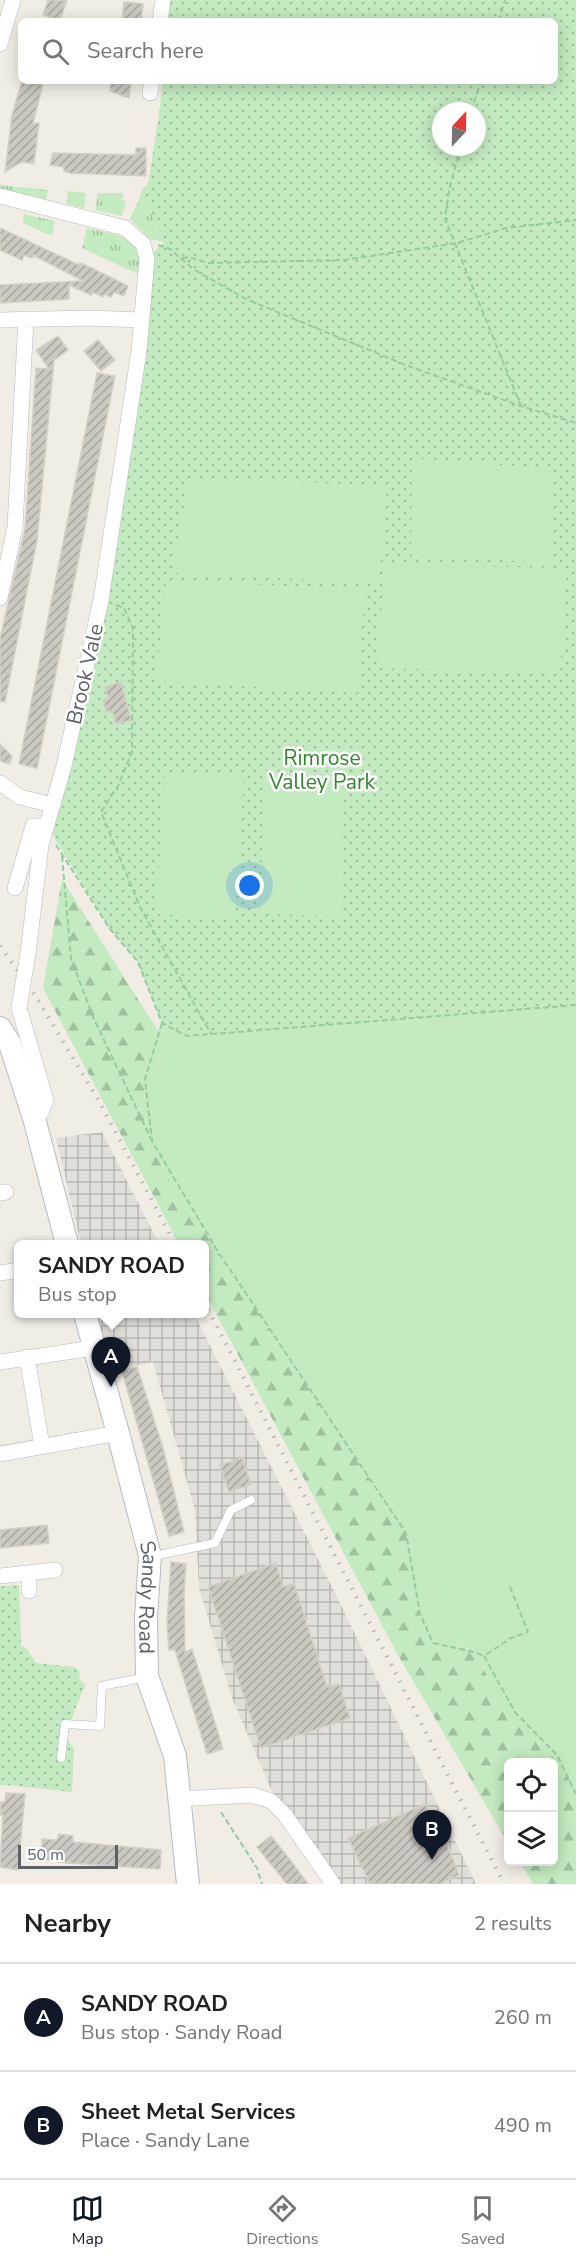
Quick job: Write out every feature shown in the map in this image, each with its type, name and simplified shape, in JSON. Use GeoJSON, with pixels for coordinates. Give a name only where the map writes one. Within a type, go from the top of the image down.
{"type":"FeatureCollection","features":[{"type":"Feature","properties":{"kind":"main road"},"geometry":{"type":"LineString","coordinates":[[0,1028],[10,1044],[34,1118],[66,1240]]}},
{"type":"Feature","properties":{"kind":"main road","name":"Sandy Road"},"geometry":{"type":"LineString","coordinates":[[86,1318],[150,1556],[146,1617],[147,1677],[175,1756],[188,1884]]}},
{"type":"Feature","properties":{"kind":"street"},"geometry":{"type":"LineString","coordinates":[[0,44],[13,0]]}},
{"type":"Feature","properties":{"kind":"street"},"geometry":{"type":"LineString","coordinates":[[160,18],[163,0]]}},
{"type":"Feature","properties":{"kind":"street"},"geometry":{"type":"LineString","coordinates":[[0,196],[125,228],[143,244]]}},
{"type":"Feature","properties":{"kind":"street","name":"Brook Vale"},"geometry":{"type":"LineString","coordinates":[[34,1118],[41,1112],[46,1100],[19,1008],[41,845],[66,755],[101,600],[142,320],[147,259],[143,244]]}},
{"type":"Feature","properties":{"kind":"street"},"geometry":{"type":"LineString","coordinates":[[0,320],[88,318],[142,320]]}},
{"type":"Feature","properties":{"kind":"street"},"geometry":{"type":"LineString","coordinates":[[0,598],[15,527],[26,319]]}},
{"type":"Feature","properties":{"kind":"street"},"geometry":{"type":"LineString","coordinates":[[0,783],[21,797],[53,805]]}},
{"type":"Feature","properties":{"kind":"street"},"geometry":{"type":"LineString","coordinates":[[15,888],[33,826],[46,826]]}},
{"type":"Feature","properties":{"kind":"street"},"geometry":{"type":"LineString","coordinates":[[0,1362],[93,1348]]}},
{"type":"Feature","properties":{"kind":"street"},"geometry":{"type":"LineString","coordinates":[[27,1357],[42,1446]]}},
{"type":"Feature","properties":{"kind":"street"},"geometry":{"type":"LineString","coordinates":[[0,1454],[118,1433]]}},
{"type":"Feature","properties":{"kind":"street"},"geometry":{"type":"LineString","coordinates":[[0,1576],[55,1570]]}},
{"type":"Feature","properties":{"kind":"street"},"geometry":{"type":"LineString","coordinates":[[29,1573],[29,1591]]}},
{"type":"Feature","properties":{"kind":"street"},"geometry":{"type":"LineString","coordinates":[[179,1799],[252,1795],[271,1801],[285,1815],[333,1884]]}},
{"type":"Feature","properties":{"kind":"lane"},"geometry":{"type":"LineString","coordinates":[[150,1556],[215,1543],[231,1510],[251,1500]]}},
{"type":"Feature","properties":{"kind":"lane"},"geometry":{"type":"LineString","coordinates":[[61,1758],[65,1724],[100,1726],[102,1686],[147,1677]]}},
{"type":"Feature","properties":{"kind":"path"},"geometry":{"type":"LineString","coordinates":[[500,18],[505,0]]}},
{"type":"Feature","properties":{"kind":"path"},"geometry":{"type":"LineString","coordinates":[[474,102],[480,84]]}},
{"type":"Feature","properties":{"kind":"path"},"geometry":{"type":"LineString","coordinates":[[458,156],[445,219],[457,243],[521,406]]}},
{"type":"Feature","properties":{"kind":"path"},"geometry":{"type":"LineString","coordinates":[[182,258],[189,257],[208,263],[344,260],[457,243],[506,228],[576,220]]}},
{"type":"Feature","properties":{"kind":"path"},"geometry":{"type":"LineString","coordinates":[[143,244],[170,249],[193,269],[246,299],[408,366],[576,423]]}},
{"type":"Feature","properties":{"kind":"path"},"geometry":{"type":"LineString","coordinates":[[101,600],[124,608],[133,628],[132,752],[118,786],[101,812],[140,907],[212,1034]]}},
{"type":"Feature","properties":{"kind":"path"},"geometry":{"type":"LineString","coordinates":[[46,826],[110,929],[138,962],[162,1023],[145,1079],[152,1141]]}},
{"type":"Feature","properties":{"kind":"path"},"geometry":{"type":"LineString","coordinates":[[62,853],[71,959],[94,1019],[152,1141],[217,1250],[406,1533],[420,1614],[433,1643],[484,1656],[515,1712],[557,1755],[576,1794]]}},
{"type":"Feature","properties":{"kind":"path"},"geometry":{"type":"LineString","coordinates":[[162,1023],[187,1036],[576,1005]]}},
{"type":"Feature","properties":{"kind":"path"},"geometry":{"type":"LineString","coordinates":[[484,1656],[511,1638],[528,1632],[510,1587]]}},
{"type":"Feature","properties":{"kind":"path"},"geometry":{"type":"LineString","coordinates":[[218,1797],[221,1812],[257,1868],[262,1884]]}},
{"type":"Feature","properties":{"kind":"shaded area"},"geometry":{"type":"Polygon","coordinates":[[[102,1132],[157,1240],[80,1240],[56,1138],[102,1132]]]}},
{"type":"Feature","properties":{"kind":"shaded area"},"geometry":{"type":"Polygon","coordinates":[[[98,1318],[196,1318],[340,1603],[476,1884],[326,1884],[288,1829],[232,1698],[199,1588],[195,1510],[153,1362],[111,1371],[98,1318]]]}},
{"type":"Feature","properties":{"kind":"green space","name":"Rimrose Valley Park"},"geometry":{"type":"Polygon","coordinates":[[[167,0],[576,0],[576,1005],[187,1036],[162,1023],[138,962],[110,929],[47,826],[95,631],[147,259],[164,242],[142,189],[148,184],[162,84],[558,84],[558,18],[166,18],[167,0]]]}},
{"type":"Feature","properties":{"kind":"green space"},"geometry":{"type":"Polygon","coordinates":[[[0,185],[48,190],[46,199],[0,189],[0,185]]]}},
{"type":"Feature","properties":{"kind":"green space"},"geometry":{"type":"Polygon","coordinates":[[[142,189],[164,242],[150,239],[130,219],[142,189]]]}},
{"type":"Feature","properties":{"kind":"green space"},"geometry":{"type":"Polygon","coordinates":[[[68,191],[86,193],[84,208],[66,204],[68,191]]]}},
{"type":"Feature","properties":{"kind":"green space"},"geometry":{"type":"Polygon","coordinates":[[[98,193],[123,193],[122,200],[126,201],[122,216],[95,210],[98,193]]]}},
{"type":"Feature","properties":{"kind":"green space"},"geometry":{"type":"Polygon","coordinates":[[[24,214],[55,221],[52,236],[23,223],[24,214]]]}},
{"type":"Feature","properties":{"kind":"green space"},"geometry":{"type":"Polygon","coordinates":[[[87,228],[129,241],[138,254],[142,281],[138,274],[82,248],[87,228]]]}},
{"type":"Feature","properties":{"kind":"green space"},"geometry":{"type":"Polygon","coordinates":[[[412,458],[552,469],[553,563],[411,555],[412,458]]]}},
{"type":"Feature","properties":{"kind":"green space"},"geometry":{"type":"Polygon","coordinates":[[[189,479],[387,485],[379,583],[172,573],[189,479]]]}},
{"type":"Feature","properties":{"kind":"green space"},"geometry":{"type":"Polygon","coordinates":[[[385,565],[567,568],[560,673],[376,668],[385,565]]]}},
{"type":"Feature","properties":{"kind":"green space"},"geometry":{"type":"Polygon","coordinates":[[[166,581],[365,589],[357,693],[156,681],[166,581]]]}},
{"type":"Feature","properties":{"kind":"green space"},"geometry":{"type":"Polygon","coordinates":[[[165,772],[244,776],[235,919],[156,914],[165,772]]]}},
{"type":"Feature","properties":{"kind":"green space"},"geometry":{"type":"Polygon","coordinates":[[[264,772],[345,774],[341,916],[260,914],[264,772]]]}},
{"type":"Feature","properties":{"kind":"green space"},"geometry":{"type":"Polygon","coordinates":[[[62,879],[158,1031],[147,1052],[144,1090],[146,1127],[166,1175],[406,1533],[411,1560],[411,1593],[433,1643],[455,1648],[462,1646],[474,1652],[491,1683],[557,1755],[576,1794],[576,1884],[533,1884],[522,1866],[558,1866],[558,1758],[504,1758],[504,1836],[399,1657],[209,1300],[209,1240],[177,1240],[43,988],[62,879]]]}},
{"type":"Feature","properties":{"kind":"green space"},"geometry":{"type":"Polygon","coordinates":[[[576,1005],[576,1794],[557,1755],[491,1683],[474,1652],[463,1646],[443,1648],[433,1643],[411,1593],[411,1560],[406,1533],[166,1175],[146,1127],[144,1090],[147,1052],[162,1023],[190,1035],[576,1005]]]}},
{"type":"Feature","properties":{"kind":"green space"},"geometry":{"type":"Polygon","coordinates":[[[19,1585],[21,1645],[28,1650],[36,1663],[75,1667],[80,1671],[79,1678],[85,1685],[65,1735],[74,1749],[72,1792],[0,1786],[0,1586],[19,1585]]]}},
{"type":"Feature","properties":{"kind":"building"},"geometry":{"type":"Polygon","coordinates":[[[48,0],[67,0],[61,18],[43,15],[48,0]]]}},
{"type":"Feature","properties":{"kind":"building"},"geometry":{"type":"Polygon","coordinates":[[[124,2],[143,4],[141,18],[122,18],[124,2]]]}},
{"type":"Feature","properties":{"kind":"building"},"geometry":{"type":"Polygon","coordinates":[[[21,84],[43,85],[33,123],[39,123],[34,164],[21,162],[5,172],[12,115],[21,84]]]}},
{"type":"Feature","properties":{"kind":"building"},"geometry":{"type":"Polygon","coordinates":[[[111,84],[131,84],[129,98],[110,91],[111,84]]]}},
{"type":"Feature","properties":{"kind":"building"},"geometry":{"type":"Polygon","coordinates":[[[136,148],[146,148],[146,176],[70,173],[64,171],[64,167],[50,165],[53,153],[136,155],[136,148]]]}},
{"type":"Feature","properties":{"kind":"building"},"geometry":{"type":"Polygon","coordinates":[[[0,228],[128,286],[124,296],[114,292],[111,297],[104,294],[103,297],[93,292],[91,295],[69,285],[69,299],[0,303],[0,285],[83,281],[33,255],[32,258],[24,255],[22,260],[0,250],[0,228]]]}},
{"type":"Feature","properties":{"kind":"building"},"geometry":{"type":"Polygon","coordinates":[[[58,336],[68,350],[54,360],[37,540],[5,702],[0,701],[0,639],[25,529],[36,368],[49,369],[36,350],[58,336]]]}},
{"type":"Feature","properties":{"kind":"building"},"geometry":{"type":"Polygon","coordinates":[[[98,340],[115,360],[101,371],[84,351],[98,340]]]}},
{"type":"Feature","properties":{"kind":"building"},"geometry":{"type":"Polygon","coordinates":[[[97,373],[115,376],[37,768],[19,764],[97,373]]]}},
{"type":"Feature","properties":{"kind":"building"},"geometry":{"type":"Polygon","coordinates":[[[121,682],[131,720],[116,724],[112,710],[106,712],[103,700],[108,699],[105,687],[121,682]]]}},
{"type":"Feature","properties":{"kind":"building"},"geometry":{"type":"Polygon","coordinates":[[[0,744],[12,756],[10,764],[0,761],[0,744]]]}},
{"type":"Feature","properties":{"kind":"building"},"geometry":{"type":"Polygon","coordinates":[[[137,1367],[163,1448],[184,1532],[169,1536],[122,1371],[137,1367]]]}},
{"type":"Feature","properties":{"kind":"building"},"geometry":{"type":"Polygon","coordinates":[[[242,1458],[251,1484],[229,1492],[220,1465],[242,1458]]]}},
{"type":"Feature","properties":{"kind":"building"},"geometry":{"type":"Polygon","coordinates":[[[47,1525],[49,1543],[0,1548],[0,1530],[47,1525]]]}},
{"type":"Feature","properties":{"kind":"building"},"geometry":{"type":"Polygon","coordinates":[[[171,1562],[186,1564],[185,1652],[192,1649],[223,1749],[207,1754],[175,1650],[169,1650],[167,1623],[171,1562]]]}},
{"type":"Feature","properties":{"kind":"building"},"geometry":{"type":"Polygon","coordinates":[[[276,1563],[283,1587],[294,1583],[327,1687],[339,1684],[350,1718],[261,1748],[208,1587],[276,1563]]]}},
{"type":"Feature","properties":{"kind":"building"},"geometry":{"type":"Polygon","coordinates":[[[6,1793],[25,1794],[18,1870],[0,1867],[3,1815],[0,1815],[1,1802],[5,1802],[6,1793]]]}},
{"type":"Feature","properties":{"kind":"building"},"geometry":{"type":"Polygon","coordinates":[[[425,1804],[444,1845],[447,1844],[459,1875],[440,1884],[370,1884],[348,1838],[425,1804]]]}},
{"type":"Feature","properties":{"kind":"building"},"geometry":{"type":"Polygon","coordinates":[[[59,1834],[73,1836],[73,1842],[161,1850],[160,1869],[67,1863],[41,1857],[42,1839],[57,1840],[59,1834]]]}},
{"type":"Feature","properties":{"kind":"building"},"geometry":{"type":"Polygon","coordinates":[[[271,1836],[308,1884],[287,1884],[257,1847],[271,1836]]]}},
{"type":"Feature","properties":{"kind":"railway"},"geometry":{"type":"LineString","coordinates":[[0,946],[35,995],[99,1101],[173,1240]]}},
{"type":"Feature","properties":{"kind":"railway"},"geometry":{"type":"LineString","coordinates":[[209,1311],[504,1884]]}},
{"type":"Feature","properties":{"kind":"place","name":"SANDY ROAD"},"geometry":{"type":"Point","coordinates":[111,1387]}},
{"type":"Feature","properties":{"kind":"place","name":"Sheet Metal Services"},"geometry":{"type":"Point","coordinates":[432,1860]}}]}
